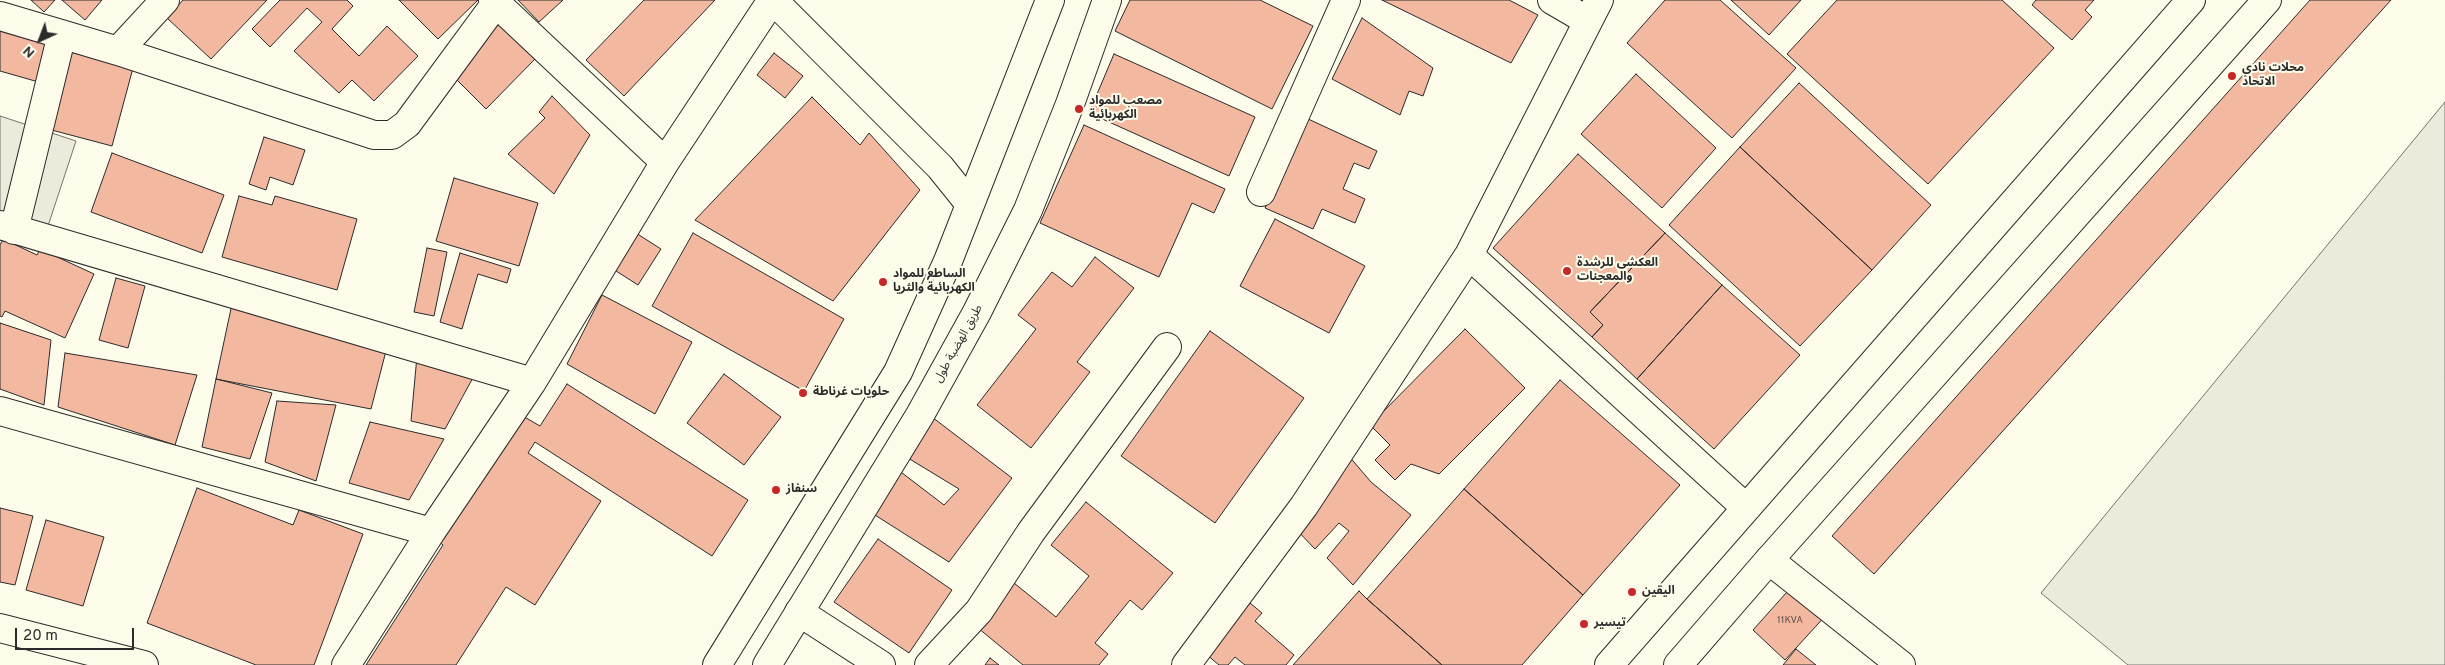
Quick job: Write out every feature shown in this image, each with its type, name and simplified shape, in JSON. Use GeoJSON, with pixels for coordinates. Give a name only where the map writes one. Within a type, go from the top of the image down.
{"type":"FeatureCollection","features":[{"type":"Feature","properties":{"kind":"main road"},"geometry":{"type":"LineString","coordinates":[[118,51],[165,0]]}},
{"type":"Feature","properties":{"kind":"main road"},"geometry":{"type":"LineString","coordinates":[[346,665],[431,532],[532,382],[665,162],[773,0],[940,167],[969,203]]}},
{"type":"Feature","properties":{"kind":"main road"},"geometry":{"type":"LineString","coordinates":[[716,665],[898,372],[948,261],[969,203],[1050,0]]}},
{"type":"Feature","properties":{"kind":"main road","name":"طريق الهضبة طول"},"geometry":{"type":"LineString","coordinates":[[767,665],[920,415],[978,312],[1028,210],[1070,104],[1107,0]]}},
{"type":"Feature","properties":{"kind":"main road"},"geometry":{"type":"LineString","coordinates":[[1261,192],[1346,0]]}},
{"type":"Feature","properties":{"kind":"main road"},"geometry":{"type":"LineString","coordinates":[[1186,665],[1304,506],[1469,255],[1593,10],[1552,0]]}},
{"type":"Feature","properties":{"kind":"main road"},"geometry":{"type":"LineString","coordinates":[[1609,665],[1745,507],[2191,0]]}},
{"type":"Feature","properties":{"kind":"main road"},"geometry":{"type":"LineString","coordinates":[[1678,665],[2267,0]]}},
{"type":"Feature","properties":{"kind":"main road"},"geometry":{"type":"LineString","coordinates":[[0,16],[118,51],[374,135],[392,135],[407,124],[494,1],[665,162]]}},
{"type":"Feature","properties":{"kind":"main road"},"geometry":{"type":"LineString","coordinates":[[62,34],[7,227],[532,382]]}},
{"type":"Feature","properties":{"kind":"main road"},"geometry":{"type":"LineString","coordinates":[[1469,255],[1745,507]]}},
{"type":"Feature","properties":{"kind":"main road"},"geometry":{"type":"LineString","coordinates":[[929,665],[979,611],[1030,532],[1167,347]]}},
{"type":"Feature","properties":{"kind":"main road"},"geometry":{"type":"LineString","coordinates":[[0,411],[431,532]]}},
{"type":"Feature","properties":{"kind":"main road"},"geometry":{"type":"LineString","coordinates":[[1769,560],[1900,665]]}},
{"type":"Feature","properties":{"kind":"main road"},"geometry":{"type":"LineString","coordinates":[[799,612],[881,665]]}},
{"type":"Feature","properties":{"kind":"main road"},"geometry":{"type":"LineString","coordinates":[[0,628],[144,665]]}},
{"type":"Feature","properties":{"kind":"shaded area"},"geometry":{"type":"Polygon","coordinates":[[[2445,102],[2445,665],[2128,665],[2041,593],[2445,102]]]}},
{"type":"Feature","properties":{"kind":"shaded area"},"geometry":{"type":"Polygon","coordinates":[[[0,116],[76,141],[47,229],[0,214],[0,116]]]}},
{"type":"Feature","properties":{"kind":"building"},"geometry":{"type":"Polygon","coordinates":[[[31,0],[55,0],[44,12],[31,0]]]}},
{"type":"Feature","properties":{"kind":"building"},"geometry":{"type":"Polygon","coordinates":[[[62,0],[102,0],[85,20],[62,0]]]}},
{"type":"Feature","properties":{"kind":"building"},"geometry":{"type":"Polygon","coordinates":[[[183,0],[267,0],[211,59],[167,18],[183,0]]]}},
{"type":"Feature","properties":{"kind":"building"},"geometry":{"type":"Polygon","coordinates":[[[280,0],[347,0],[353,6],[332,29],[359,56],[387,26],[418,56],[374,101],[352,80],[339,93],[294,51],[322,22],[307,8],[270,47],[252,29],[280,0]]]}},
{"type":"Feature","properties":{"kind":"building"},"geometry":{"type":"Polygon","coordinates":[[[399,0],[478,0],[438,39],[399,0]]]}},
{"type":"Feature","properties":{"kind":"building"},"geometry":{"type":"Polygon","coordinates":[[[518,0],[563,0],[539,22],[518,0]]]}},
{"type":"Feature","properties":{"kind":"building"},"geometry":{"type":"Polygon","coordinates":[[[644,0],[715,0],[624,96],[586,60],[644,0]]]}},
{"type":"Feature","properties":{"kind":"building"},"geometry":{"type":"Polygon","coordinates":[[[1130,0],[1260,0],[1313,26],[1272,109],[1115,31],[1130,0]]]}},
{"type":"Feature","properties":{"kind":"building"},"geometry":{"type":"Polygon","coordinates":[[[1382,0],[1509,0],[1538,15],[1511,63],[1382,0]]]}},
{"type":"Feature","properties":{"kind":"building"},"geometry":{"type":"Polygon","coordinates":[[[1665,0],[1720,0],[1796,68],[1732,138],[1627,43],[1665,0]]]}},
{"type":"Feature","properties":{"kind":"building"},"geometry":{"type":"Polygon","coordinates":[[[1731,0],[1801,0],[1769,35],[1731,0]]]}},
{"type":"Feature","properties":{"kind":"building"},"geometry":{"type":"Polygon","coordinates":[[[1837,0],[2002,0],[2054,48],[1928,184],[1787,54],[1837,0]]]}},
{"type":"Feature","properties":{"kind":"building"},"geometry":{"type":"Polygon","coordinates":[[[2036,0],[2094,0],[2085,10],[2092,17],[2072,40],[2032,5],[2036,0]]]}},
{"type":"Feature","properties":{"kind":"building"},"geometry":{"type":"Polygon","coordinates":[[[2310,0],[2391,0],[1874,574],[1832,536],[2310,0]]]}},
{"type":"Feature","properties":{"kind":"building"},"geometry":{"type":"Polygon","coordinates":[[[1362,18],[1433,68],[1423,96],[1409,91],[1400,115],[1332,79],[1362,18]]]}},
{"type":"Feature","properties":{"kind":"building"},"geometry":{"type":"Polygon","coordinates":[[[0,22],[56,39],[42,83],[0,71],[0,22]]]}},
{"type":"Feature","properties":{"kind":"building"},"geometry":{"type":"Polygon","coordinates":[[[498,22],[535,59],[486,109],[449,72],[498,22]]]}},
{"type":"Feature","properties":{"kind":"building"},"geometry":{"type":"Polygon","coordinates":[[[64,49],[133,68],[112,146],[44,128],[64,49]]]}},
{"type":"Feature","properties":{"kind":"building"},"geometry":{"type":"Polygon","coordinates":[[[774,53],[803,76],[785,98],[757,75],[774,53]]]}},
{"type":"Feature","properties":{"kind":"building"},"geometry":{"type":"Polygon","coordinates":[[[1114,54],[1255,117],[1229,176],[1089,113],[1114,54]]]}},
{"type":"Feature","properties":{"kind":"building"},"geometry":{"type":"Polygon","coordinates":[[[1636,74],[1716,148],[1662,208],[1581,134],[1636,74]]]}},
{"type":"Feature","properties":{"kind":"building"},"geometry":{"type":"Polygon","coordinates":[[[1799,83],[1931,205],[1872,270],[1740,147],[1799,83]]]}},
{"type":"Feature","properties":{"kind":"building"},"geometry":{"type":"Polygon","coordinates":[[[552,96],[590,135],[554,194],[508,154],[545,118],[539,112],[552,96]]]}},
{"type":"Feature","properties":{"kind":"building"},"geometry":{"type":"Polygon","coordinates":[[[812,97],[860,145],[869,133],[920,190],[833,301],[695,220],[812,97]]]}},
{"type":"Feature","properties":{"kind":"building"},"geometry":{"type":"Polygon","coordinates":[[[1306,118],[1377,151],[1369,169],[1354,163],[1343,189],[1365,199],[1355,223],[1322,209],[1313,229],[1265,208],[1306,118]]]}},
{"type":"Feature","properties":{"kind":"building"},"geometry":{"type":"Polygon","coordinates":[[[1084,125],[1225,189],[1214,213],[1192,203],[1159,277],[1040,223],[1084,125]]]}},
{"type":"Feature","properties":{"kind":"building"},"geometry":{"type":"Polygon","coordinates":[[[264,137],[305,150],[293,185],[270,177],[266,190],[249,184],[264,137]]]}},
{"type":"Feature","properties":{"kind":"building"},"geometry":{"type":"Polygon","coordinates":[[[1740,147],[1872,270],[1800,346],[1669,225],[1740,147]]]}},
{"type":"Feature","properties":{"kind":"building"},"geometry":{"type":"Polygon","coordinates":[[[112,153],[224,195],[202,253],[91,212],[112,153]]]}},
{"type":"Feature","properties":{"kind":"building"},"geometry":{"type":"Polygon","coordinates":[[[1578,154],[1665,233],[1590,312],[1603,325],[1592,337],[1493,248],[1578,154]]]}},
{"type":"Feature","properties":{"kind":"building"},"geometry":{"type":"Polygon","coordinates":[[[454,178],[538,203],[519,266],[436,241],[454,178]]]}},
{"type":"Feature","properties":{"kind":"building"},"geometry":{"type":"Polygon","coordinates":[[[239,196],[272,205],[275,196],[357,219],[337,290],[222,257],[239,196]]]}},
{"type":"Feature","properties":{"kind":"building"},"geometry":{"type":"Polygon","coordinates":[[[1275,219],[1365,266],[1329,333],[1240,286],[1275,219]]]}},
{"type":"Feature","properties":{"kind":"building"},"geometry":{"type":"Polygon","coordinates":[[[636,233],[661,249],[638,285],[613,269],[636,233]]]}},
{"type":"Feature","properties":{"kind":"building"},"geometry":{"type":"Polygon","coordinates":[[[693,233],[844,319],[804,391],[652,306],[693,233]]]}},
{"type":"Feature","properties":{"kind":"building"},"geometry":{"type":"Polygon","coordinates":[[[1665,233],[1722,285],[1637,379],[1592,337],[1603,325],[1590,312],[1665,233]]]}},
{"type":"Feature","properties":{"kind":"building"},"geometry":{"type":"Polygon","coordinates":[[[3,239],[37,255],[40,249],[94,274],[65,338],[5,311],[2,317],[0,316],[0,245],[3,239]]]}},
{"type":"Feature","properties":{"kind":"building"},"geometry":{"type":"Polygon","coordinates":[[[427,248],[447,252],[434,316],[414,312],[427,248]]]}},
{"type":"Feature","properties":{"kind":"building"},"geometry":{"type":"Polygon","coordinates":[[[460,253],[511,269],[507,283],[478,274],[462,329],[440,322],[460,253]]]}},
{"type":"Feature","properties":{"kind":"building"},"geometry":{"type":"Polygon","coordinates":[[[1095,257],[1134,288],[1077,362],[1090,372],[1031,448],[977,405],[1036,329],[1018,315],[1052,272],[1072,287],[1095,257]]]}},
{"type":"Feature","properties":{"kind":"building"},"geometry":{"type":"Polygon","coordinates":[[[116,278],[145,286],[128,348],[99,340],[116,278]]]}},
{"type":"Feature","properties":{"kind":"building"},"geometry":{"type":"Polygon","coordinates":[[[1722,285],[1800,355],[1714,449],[1637,379],[1722,285]]]}},
{"type":"Feature","properties":{"kind":"building"},"geometry":{"type":"Polygon","coordinates":[[[602,295],[692,342],[655,414],[567,364],[602,295]]]}},
{"type":"Feature","properties":{"kind":"building"},"geometry":{"type":"Polygon","coordinates":[[[232,304],[387,347],[371,409],[216,379],[232,304]]]}},
{"type":"Feature","properties":{"kind":"building"},"geometry":{"type":"Polygon","coordinates":[[[0,323],[51,340],[44,405],[0,389],[0,323]]]}},
{"type":"Feature","properties":{"kind":"building"},"geometry":{"type":"Polygon","coordinates":[[[1465,329],[1525,388],[1439,474],[1411,464],[1395,480],[1375,460],[1390,445],[1370,425],[1465,329]]]}},
{"type":"Feature","properties":{"kind":"building"},"geometry":{"type":"Polygon","coordinates":[[[1210,331],[1304,398],[1215,523],[1121,456],[1210,331]]]}},
{"type":"Feature","properties":{"kind":"building"},"geometry":{"type":"Polygon","coordinates":[[[65,353],[197,375],[175,445],[58,407],[65,353]]]}},
{"type":"Feature","properties":{"kind":"building"},"geometry":{"type":"Polygon","coordinates":[[[417,356],[475,374],[445,429],[411,421],[417,356]]]}},
{"type":"Feature","properties":{"kind":"building"},"geometry":{"type":"Polygon","coordinates":[[[724,374],[781,417],[744,465],[687,423],[724,374]]]}},
{"type":"Feature","properties":{"kind":"building"},"geometry":{"type":"Polygon","coordinates":[[[216,379],[272,393],[250,459],[202,447],[216,379]]]}},
{"type":"Feature","properties":{"kind":"building"},"geometry":{"type":"Polygon","coordinates":[[[1560,380],[1680,485],[1583,595],[1464,489],[1560,380]]]}},
{"type":"Feature","properties":{"kind":"building"},"geometry":{"type":"Polygon","coordinates":[[[567,384],[748,500],[712,556],[535,442],[528,453],[601,501],[535,605],[506,587],[456,665],[366,665],[443,545],[438,541],[521,415],[540,426],[567,384]]]}},
{"type":"Feature","properties":{"kind":"building"},"geometry":{"type":"Polygon","coordinates":[[[277,401],[336,405],[316,481],[265,462],[277,401]]]}},
{"type":"Feature","properties":{"kind":"building"},"geometry":{"type":"Polygon","coordinates":[[[928,414],[1012,478],[949,562],[867,510],[893,466],[944,505],[959,489],[903,455],[928,414]]]}},
{"type":"Feature","properties":{"kind":"building"},"geometry":{"type":"Polygon","coordinates":[[[370,422],[444,439],[409,500],[349,483],[370,422]]]}},
{"type":"Feature","properties":{"kind":"building"},"geometry":{"type":"Polygon","coordinates":[[[1348,455],[1371,482],[1411,515],[1353,585],[1327,558],[1349,531],[1339,523],[1315,549],[1293,526],[1348,455]]]}},
{"type":"Feature","properties":{"kind":"building"},"geometry":{"type":"Polygon","coordinates":[[[197,488],[293,525],[299,510],[363,534],[314,665],[256,665],[147,623],[197,488]]]}},
{"type":"Feature","properties":{"kind":"building"},"geometry":{"type":"Polygon","coordinates":[[[1464,489],[1583,595],[1522,665],[1442,665],[1367,599],[1464,489]]]}},
{"type":"Feature","properties":{"kind":"building"},"geometry":{"type":"Polygon","coordinates":[[[1086,502],[1173,573],[1142,610],[1130,600],[1095,643],[1108,654],[1099,665],[1023,665],[978,628],[1014,583],[1056,617],[1089,576],[1051,545],[1086,502]]]}},
{"type":"Feature","properties":{"kind":"building"},"geometry":{"type":"Polygon","coordinates":[[[0,508],[33,516],[15,585],[0,582],[0,508]]]}},
{"type":"Feature","properties":{"kind":"building"},"geometry":{"type":"Polygon","coordinates":[[[46,520],[104,537],[83,606],[26,590],[46,520]]]}},
{"type":"Feature","properties":{"kind":"building"},"geometry":{"type":"Polygon","coordinates":[[[878,539],[952,590],[909,653],[834,602],[878,539]]]}},
{"type":"Feature","properties":{"kind":"building"},"geometry":{"type":"Polygon","coordinates":[[[1795,583],[1828,613],[1785,660],[1753,630],[1795,583]]]}},
{"type":"Feature","properties":{"kind":"building"},"geometry":{"type":"Polygon","coordinates":[[[1359,591],[1367,599],[1442,665],[1293,665],[1359,591]]]}},
{"type":"Feature","properties":{"kind":"building"},"geometry":{"type":"Polygon","coordinates":[[[1250,603],[1262,613],[1255,621],[1294,655],[1286,665],[1245,665],[1235,657],[1228,665],[1219,665],[1206,654],[1250,603]]]}},
{"type":"Feature","properties":{"kind":"building"},"geometry":{"type":"Polygon","coordinates":[[[1796,649],[1816,665],[1783,665],[1796,649]]]}},
{"type":"Feature","properties":{"kind":"building"},"geometry":{"type":"Polygon","coordinates":[[[990,658],[999,665],[985,665],[990,658]]]}},
{"type":"Feature","properties":{"kind":"place","name":"محلات نادي الاتحاد"},"geometry":{"type":"Point","coordinates":[2232,76]}},
{"type":"Feature","properties":{"kind":"place","name":"مصعب للمواد الكهربائية"},"geometry":{"type":"Point","coordinates":[1079,109]}},
{"type":"Feature","properties":{"kind":"place","name":"العكشي للرشدة والمعجنات"},"geometry":{"type":"Point","coordinates":[1567,271]}},
{"type":"Feature","properties":{"kind":"place","name":"الساطع للمواد الكهربائية والثريا"},"geometry":{"type":"Point","coordinates":[883,282]}},
{"type":"Feature","properties":{"kind":"place","name":"حلويات غرناطة"},"geometry":{"type":"Point","coordinates":[803,393]}},
{"type":"Feature","properties":{"kind":"place","name":"سنفاز"},"geometry":{"type":"Point","coordinates":[776,490]}},
{"type":"Feature","properties":{"kind":"place","name":"اليقين"},"geometry":{"type":"Point","coordinates":[1632,592]}},
{"type":"Feature","properties":{"kind":"place","name":"تيسير"},"geometry":{"type":"Point","coordinates":[1584,624]}}]}
